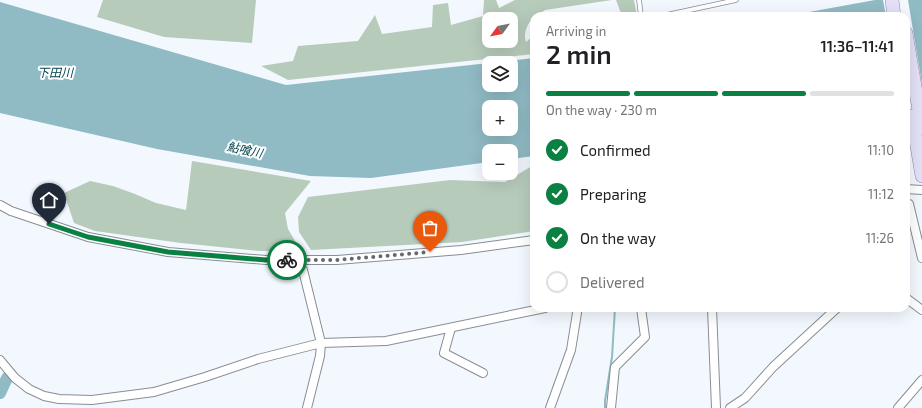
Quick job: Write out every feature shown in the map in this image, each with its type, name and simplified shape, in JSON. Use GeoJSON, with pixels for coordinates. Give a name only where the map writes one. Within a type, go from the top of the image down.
{"type":"FeatureCollection","features":[{"type":"Feature","properties":{"kind":"main road"},"geometry":{"type":"LineString","coordinates":[[892,0],[894,12]]}},
{"type":"Feature","properties":{"kind":"main road"},"geometry":{"type":"LineString","coordinates":[[900,0],[902,12]]}},
{"type":"Feature","properties":{"kind":"main road"},"geometry":{"type":"LineString","coordinates":[[910,57],[922,128]]}},
{"type":"Feature","properties":{"kind":"main road"},"geometry":{"type":"LineString","coordinates":[[910,106],[922,176]]}},
{"type":"Feature","properties":{"kind":"street"},"geometry":{"type":"LineString","coordinates":[[910,189],[922,190]]}},
{"type":"Feature","properties":{"kind":"street"},"geometry":{"type":"LineString","coordinates":[[0,205],[10,211],[88,237],[168,252],[266,260],[337,260],[461,250],[530,241]]}},
{"type":"Feature","properties":{"kind":"street"},"geometry":{"type":"LineString","coordinates":[[910,208],[922,258]]}},
{"type":"Feature","properties":{"kind":"street"},"geometry":{"type":"LineString","coordinates":[[304,270],[321,343],[320,356],[307,408]]}},
{"type":"Feature","properties":{"kind":"street"},"geometry":{"type":"LineString","coordinates":[[910,301],[922,310]]}},
{"type":"Feature","properties":{"kind":"street"},"geometry":{"type":"LineString","coordinates":[[0,360],[15,378],[29,389],[44,396],[59,399],[92,400],[154,392],[258,359],[321,343],[386,341],[530,311]]}},
{"type":"Feature","properties":{"kind":"street"},"geometry":{"type":"LineString","coordinates":[[550,408],[571,350],[576,312]]}},
{"type":"Feature","properties":{"kind":"street"},"geometry":{"type":"LineString","coordinates":[[611,408],[616,366],[645,338],[642,312]]}},
{"type":"Feature","properties":{"kind":"street"},"geometry":{"type":"LineString","coordinates":[[712,312],[716,408]]}},
{"type":"Feature","properties":{"kind":"street"},"geometry":{"type":"LineString","coordinates":[[730,408],[745,398],[773,367],[833,312]]}},
{"type":"Feature","properties":{"kind":"street"},"geometry":{"type":"LineString","coordinates":[[451,328],[444,353],[483,373]]}},
{"type":"Feature","properties":{"kind":"street"},"geometry":{"type":"LineString","coordinates":[[898,408],[922,380]]}},
{"type":"Feature","properties":{"kind":"lane"},"geometry":{"type":"LineString","coordinates":[[639,0],[640,12]]}},
{"type":"Feature","properties":{"kind":"lane"},"geometry":{"type":"LineString","coordinates":[[680,12],[736,0]]}},
{"type":"Feature","properties":{"kind":"green space"},"geometry":{"type":"Polygon","coordinates":[[[103,0],[256,0],[252,43],[164,37],[97,17],[103,0]]]}},
{"type":"Feature","properties":{"kind":"green space"},"geometry":{"type":"Polygon","coordinates":[[[484,0],[496,0],[499,8],[515,0],[612,0],[545,10],[542,12],[530,12],[530,23],[525,32],[525,39],[526,42],[530,38],[530,54],[482,56],[482,59],[288,80],[261,66],[293,61],[298,46],[358,41],[375,15],[382,34],[432,27],[433,5],[448,3],[451,25],[482,16],[482,48],[518,48],[518,12],[483,12],[484,0]]]}},
{"type":"Feature","properties":{"kind":"green space"},"geometry":{"type":"Polygon","coordinates":[[[616,0],[634,0],[636,12],[620,12],[616,0]]]}},
{"type":"Feature","properties":{"kind":"green space"},"geometry":{"type":"Polygon","coordinates":[[[192,161],[311,181],[285,213],[288,229],[301,251],[258,251],[181,243],[95,231],[74,223],[64,193],[90,181],[113,186],[156,203],[186,210],[192,161]]]}},
{"type":"Feature","properties":{"kind":"green space"},"geometry":{"type":"Polygon","coordinates":[[[530,167],[530,232],[462,242],[311,250],[299,232],[298,217],[308,197],[450,180],[505,182],[508,180],[518,180],[518,174],[530,167]]]}},
{"type":"Feature","properties":{"kind":"water"},"geometry":{"type":"Polygon","coordinates":[[[875,0],[922,0],[922,108],[910,39],[910,12],[809,12],[875,0]]]}},
{"type":"Feature","properties":{"kind":"water","name":"下田川"},"geometry":{"type":"Polygon","coordinates":[[[0,2],[286,85],[482,64],[482,92],[518,92],[518,60],[530,58],[530,157],[518,158],[518,144],[482,144],[482,163],[371,178],[310,176],[157,149],[0,113],[0,2]]]}},
{"type":"Feature","properties":{"kind":"pier"},"geometry":{"type":"Polygon","coordinates":[[[883,0],[908,0],[910,12],[885,12],[883,0]]]}},
{"type":"Feature","properties":{"kind":"pier"},"geometry":{"type":"Polygon","coordinates":[[[910,12],[922,84],[922,110],[910,111],[910,12]]]}},
{"type":"Feature","properties":{"kind":"waterway"},"geometry":{"type":"LineString","coordinates":[[605,408],[612,357],[615,312]]}},
{"type":"Feature","properties":{"kind":"waterway"},"geometry":{"type":"LineString","coordinates":[[0,393],[7,378]]}},
{"type":"Feature","properties":{"kind":"way so far"},"geometry":{"type":"LineString","coordinates":[[287,260],[337,260],[430,252]]}},
{"type":"Feature","properties":{"kind":"route"},"geometry":{"type":"LineString","coordinates":[[49,224],[88,237],[168,252],[266,260],[287,260]]}},
{"type":"Feature","properties":{"kind":"water label","name":"鮎喰川"},"geometry":{"type":"Point","coordinates":[245,149]}}]}
